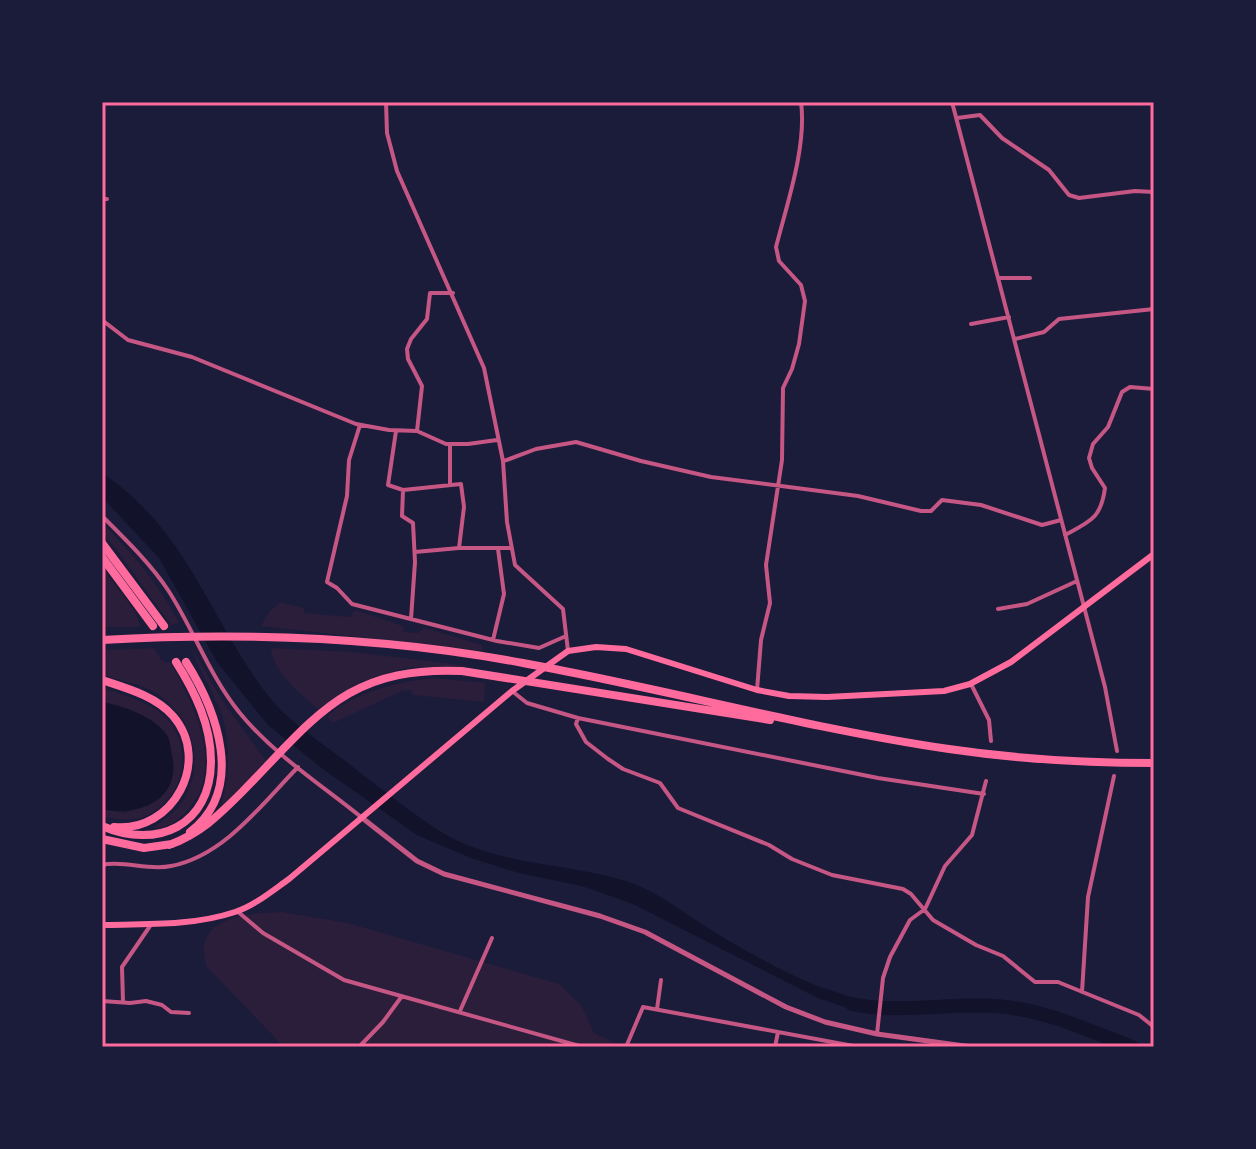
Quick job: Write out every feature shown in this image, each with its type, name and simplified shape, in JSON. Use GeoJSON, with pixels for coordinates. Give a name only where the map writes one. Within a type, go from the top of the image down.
{"type":"FeatureCollection","features":[{"type":"Feature","properties":{"kind":"highway"},"geometry":{"type":"LineString","coordinates":[[102,543],[164,626]]}},
{"type":"Feature","properties":{"kind":"highway"},"geometry":{"type":"LineString","coordinates":[[102,557],[153,626]]}},
{"type":"Feature","properties":{"kind":"highway"},"geometry":{"type":"LineString","coordinates":[[102,638],[266,637],[396,645],[520,662],[854,733]]}},
{"type":"Feature","properties":{"kind":"highway"},"geometry":{"type":"LineString","coordinates":[[102,825],[135,836],[159,835],[190,818],[206,794],[211,761],[206,722],[190,684],[176,662]]}},
{"type":"Feature","properties":{"kind":"highway"},"geometry":{"type":"LineString","coordinates":[[169,845],[195,828],[204,818],[220,781],[219,732],[201,685],[186,662]]}},
{"type":"Feature","properties":{"kind":"highway"},"geometry":{"type":"LineString","coordinates":[[102,839],[144,848],[185,840],[212,822],[318,714],[347,693],[398,673],[438,670],[503,677],[1010,756],[1154,763]]}},
{"type":"Feature","properties":{"kind":"highway"},"geometry":{"type":"LineString","coordinates":[[102,680],[142,694],[171,713],[181,726],[190,755],[184,785],[162,814],[135,826],[102,825]]}},
{"type":"Feature","properties":{"kind":"main road"},"geometry":{"type":"LineString","coordinates":[[102,925],[151,925],[237,911],[289,879],[512,691],[568,651],[596,647],[626,649],[757,690],[789,696],[927,693],[970,684],[1011,662],[1154,554]]}},
{"type":"Feature","properties":{"kind":"street"},"geometry":{"type":"LineString","coordinates":[[386,102],[387,133],[397,171],[484,368],[503,461],[515,565],[563,609],[568,651]]}},
{"type":"Feature","properties":{"kind":"street"},"geometry":{"type":"LineString","coordinates":[[757,690],[761,640],[770,603],[766,565],[779,486],[784,428],[783,388],[799,344],[805,301],[801,285],[779,261],[776,247],[796,159],[801,102]]}},
{"type":"Feature","properties":{"kind":"street"},"geometry":{"type":"LineString","coordinates":[[952,102],[1105,687],[1117,751]]}},
{"type":"Feature","properties":{"kind":"street"},"geometry":{"type":"LineString","coordinates":[[957,118],[980,115],[1002,138],[1049,170],[1069,195],[1079,198],[1135,191],[1154,192]]}},
{"type":"Feature","properties":{"kind":"street"},"geometry":{"type":"LineString","coordinates":[[999,278],[1030,278]]}},
{"type":"Feature","properties":{"kind":"street"},"geometry":{"type":"LineString","coordinates":[[417,431],[422,386],[408,359],[407,349],[427,319],[430,293],[453,293]]}},
{"type":"Feature","properties":{"kind":"street"},"geometry":{"type":"LineString","coordinates":[[1015,339],[1044,332],[1059,319],[1154,309]]}},
{"type":"Feature","properties":{"kind":"street"},"geometry":{"type":"LineString","coordinates":[[971,324],[1009,317]]}},
{"type":"Feature","properties":{"kind":"street"},"geometry":{"type":"LineString","coordinates":[[102,320],[116,334],[128,340],[192,357],[360,425],[417,431],[450,444],[498,440]]}},
{"type":"Feature","properties":{"kind":"street"},"geometry":{"type":"LineString","coordinates":[[1065,535],[1088,523],[1102,508],[1105,488],[1089,458],[1093,444],[1108,427],[1122,392],[1130,387],[1154,389]]}},
{"type":"Feature","properties":{"kind":"street"},"geometry":{"type":"LineString","coordinates":[[360,425],[347,470],[347,496],[327,582],[352,604],[493,640],[539,648],[566,636]]}},
{"type":"Feature","properties":{"kind":"street"},"geometry":{"type":"LineString","coordinates":[[396,431],[388,485],[403,490],[450,484],[461,486],[464,507],[459,548]]}},
{"type":"Feature","properties":{"kind":"street"},"geometry":{"type":"LineString","coordinates":[[503,461],[536,449],[576,442],[627,458],[711,477],[858,496],[928,512],[942,500],[981,505],[1042,525],[1061,520]]}},
{"type":"Feature","properties":{"kind":"street"},"geometry":{"type":"LineString","coordinates":[[450,444],[450,484]]}},
{"type":"Feature","properties":{"kind":"street"},"geometry":{"type":"LineString","coordinates":[[403,490],[402,516],[413,523],[415,552],[411,619]]}},
{"type":"Feature","properties":{"kind":"street"},"geometry":{"type":"LineString","coordinates":[[102,516],[168,590],[213,676],[240,713],[265,740],[417,861],[444,874],[600,916],[645,932],[786,1007],[825,1022],[877,1034],[972,1047]]}},
{"type":"Feature","properties":{"kind":"street"},"geometry":{"type":"LineString","coordinates":[[493,640],[504,594],[498,548]]}},
{"type":"Feature","properties":{"kind":"street"},"geometry":{"type":"LineString","coordinates":[[415,552],[511,548]]}},
{"type":"Feature","properties":{"kind":"street"},"geometry":{"type":"LineString","coordinates":[[998,609],[1027,604],[1077,581]]}},
{"type":"Feature","properties":{"kind":"street"},"geometry":{"type":"LineString","coordinates":[[970,684],[989,720],[991,741]]}},
{"type":"Feature","properties":{"kind":"street"},"geometry":{"type":"LineString","coordinates":[[512,691],[527,703],[578,718],[847,772],[984,794]]}},
{"type":"Feature","properties":{"kind":"street"},"geometry":{"type":"LineString","coordinates":[[578,718],[576,724],[586,742],[623,769],[660,783],[678,808],[832,875],[903,889],[933,920],[976,945],[1003,956],[1035,982],[1058,982],[1139,1015],[1154,1027]]}},
{"type":"Feature","properties":{"kind":"street"},"geometry":{"type":"LineString","coordinates":[[102,865],[173,866],[214,848],[298,767]]}},
{"type":"Feature","properties":{"kind":"street"},"geometry":{"type":"LineString","coordinates":[[1082,992],[1088,897],[1114,776]]}},
{"type":"Feature","properties":{"kind":"street"},"geometry":{"type":"LineString","coordinates":[[877,1034],[883,978],[899,938],[910,920],[925,909],[945,866],[972,835],[986,781]]}},
{"type":"Feature","properties":{"kind":"street"},"geometry":{"type":"LineString","coordinates":[[237,911],[263,933],[344,980],[583,1047]]}},
{"type":"Feature","properties":{"kind":"street"},"geometry":{"type":"LineString","coordinates":[[123,1002],[122,967],[151,925]]}},
{"type":"Feature","properties":{"kind":"street"},"geometry":{"type":"LineString","coordinates":[[460,1011],[492,938]]}},
{"type":"Feature","properties":{"kind":"street"},"geometry":{"type":"LineString","coordinates":[[657,1009],[662,982],[670,985]]}},
{"type":"Feature","properties":{"kind":"street"},"geometry":{"type":"LineString","coordinates":[[359,1047],[402,996]]}},
{"type":"Feature","properties":{"kind":"street"},"geometry":{"type":"LineString","coordinates":[[102,1001],[146,1001],[162,1005],[171,1012],[189,1013]]}},
{"type":"Feature","properties":{"kind":"street"},"geometry":{"type":"LineString","coordinates":[[626,1047],[643,1007],[859,1047]]}},
{"type":"Feature","properties":{"kind":"street"},"geometry":{"type":"LineString","coordinates":[[775,1047],[778,1032]]}},
{"type":"Feature","properties":{"kind":"street"},"geometry":{"type":"LineString","coordinates":[[908,1038],[911,1047]]}},
{"type":"Feature","properties":{"kind":"shaded area"},"geometry":{"type":"Polygon","coordinates":[[[102,473],[155,520],[175,546],[243,660],[280,709],[420,818],[454,839],[478,849],[528,862],[604,875],[640,886],[788,973],[846,995],[875,1011],[853,1010],[818,998],[633,904],[582,886],[519,873],[471,858],[417,835],[323,769],[268,725],[217,662],[159,558],[102,497],[102,473]]]}},
{"type":"Feature","properties":{"kind":"shaded area"},"geometry":{"type":"Polygon","coordinates":[[[102,523],[145,570],[179,623],[171,625],[102,534],[102,523]]]}},
{"type":"Feature","properties":{"kind":"shaded area"},"geometry":{"type":"Polygon","coordinates":[[[102,567],[134,610],[141,627],[102,627],[102,567]]]}},
{"type":"Feature","properties":{"kind":"shaded area"},"geometry":{"type":"Polygon","coordinates":[[[280,602],[303,608],[305,613],[349,617],[355,610],[403,626],[404,632],[418,633],[425,628],[482,645],[482,651],[261,626],[269,612],[280,602]]]}},
{"type":"Feature","properties":{"kind":"shaded area"},"geometry":{"type":"Polygon","coordinates":[[[191,647],[224,703],[266,761],[223,805],[228,770],[226,732],[220,710],[191,647]]]}},
{"type":"Feature","properties":{"kind":"shaded area"},"geometry":{"type":"Polygon","coordinates":[[[154,648],[162,661],[171,663],[189,698],[197,718],[205,757],[204,777],[198,795],[179,818],[159,828],[154,828],[173,813],[190,788],[195,757],[187,728],[169,703],[156,693],[102,675],[102,650],[154,648]]]}},
{"type":"Feature","properties":{"kind":"shaded area"},"geometry":{"type":"Polygon","coordinates":[[[271,648],[353,652],[470,666],[404,668],[362,681],[318,709],[282,674],[271,648]]]}},
{"type":"Feature","properties":{"kind":"shaded area"},"geometry":{"type":"Polygon","coordinates":[[[435,678],[485,683],[484,702],[413,695],[411,690],[402,691],[333,723],[327,717],[363,694],[435,678]]]}},
{"type":"Feature","properties":{"kind":"shaded area"},"geometry":{"type":"Polygon","coordinates":[[[102,688],[138,700],[156,710],[169,721],[177,734],[182,763],[174,791],[154,812],[140,818],[102,816],[102,809],[124,813],[150,805],[105,702],[102,702],[102,688]]]}},
{"type":"Feature","properties":{"kind":"shaded area"},"geometry":{"type":"Polygon","coordinates":[[[102,702],[148,718],[169,739],[173,771],[170,784],[164,794],[143,807],[116,811],[102,809],[102,702]]]}},
{"type":"Feature","properties":{"kind":"shaded area"},"geometry":{"type":"Polygon","coordinates":[[[282,912],[348,923],[559,984],[581,1005],[594,1033],[623,1047],[284,1047],[207,967],[204,950],[206,937],[225,921],[253,914],[282,912]]]}},
{"type":"Feature","properties":{"kind":"waterway"},"geometry":{"type":"LineString","coordinates":[[852,1004],[887,1008],[977,1005],[1013,1008],[1065,1021],[1132,1047]]}}]}
